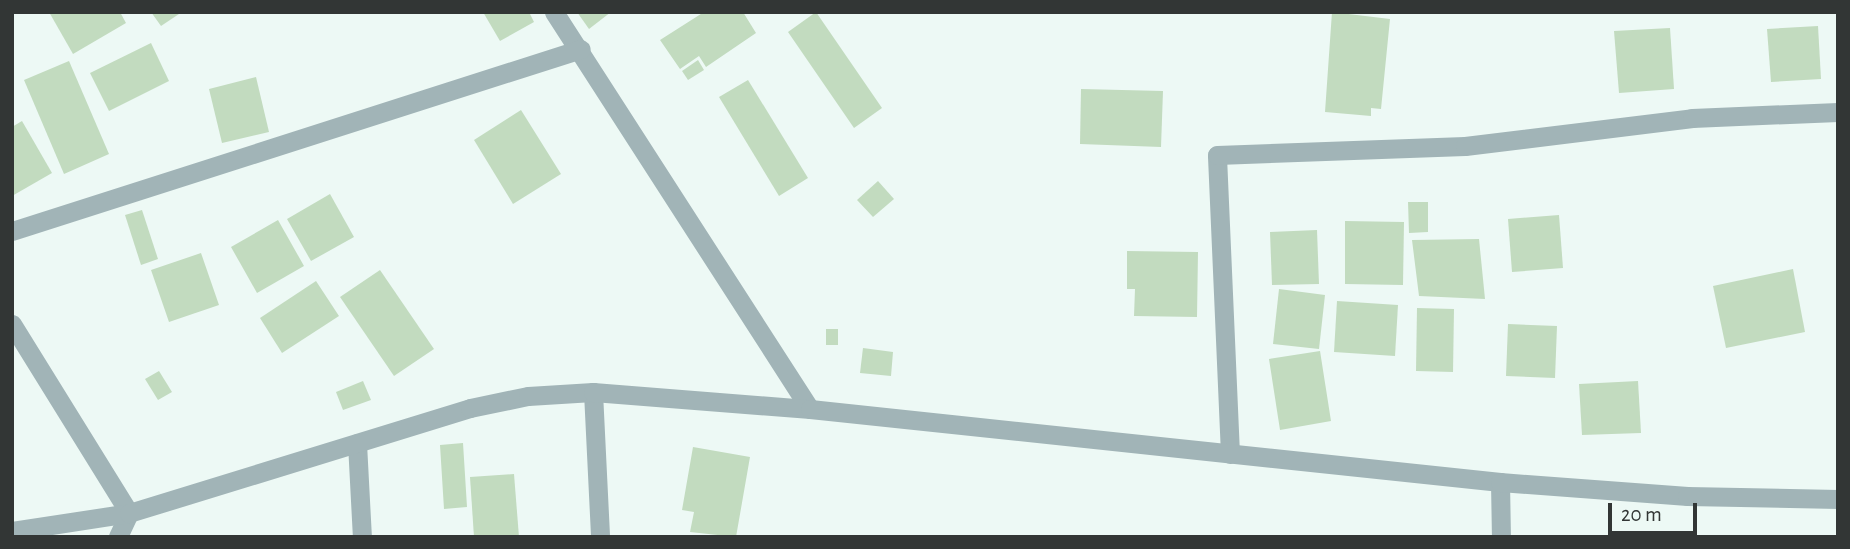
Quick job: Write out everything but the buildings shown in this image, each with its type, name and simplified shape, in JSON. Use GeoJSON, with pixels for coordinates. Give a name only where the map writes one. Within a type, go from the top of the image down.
{"type":"FeatureCollection","features":[{"type":"Feature","properties":{"kind":"street"},"geometry":{"type":"LineString","coordinates":[[554,12],[582,49],[810,409]]}},
{"type":"Feature","properties":{"kind":"street"},"geometry":{"type":"LineString","coordinates":[[12,231],[582,49]]}},
{"type":"Feature","properties":{"kind":"street"},"geometry":{"type":"LineString","coordinates":[[1230,454],[1217,155],[1465,146],[1692,118],[1838,112]]}},
{"type":"Feature","properties":{"kind":"street"},"geometry":{"type":"LineString","coordinates":[[12,324],[129,513]]}},
{"type":"Feature","properties":{"kind":"street"},"geometry":{"type":"LineString","coordinates":[[593,393],[600,537]]}},
{"type":"Feature","properties":{"kind":"street"},"geometry":{"type":"LineString","coordinates":[[12,531],[129,513],[470,408],[528,396],[593,393],[810,409],[1500,482],[1687,496],[1838,499]]}},
{"type":"Feature","properties":{"kind":"street"},"geometry":{"type":"LineString","coordinates":[[357,443],[362,537]]}},
{"type":"Feature","properties":{"kind":"street"},"geometry":{"type":"LineString","coordinates":[[1500,482],[1501,537]]}},
{"type":"Feature","properties":{"kind":"street"},"geometry":{"type":"LineString","coordinates":[[118,537],[129,513]]}}]}
